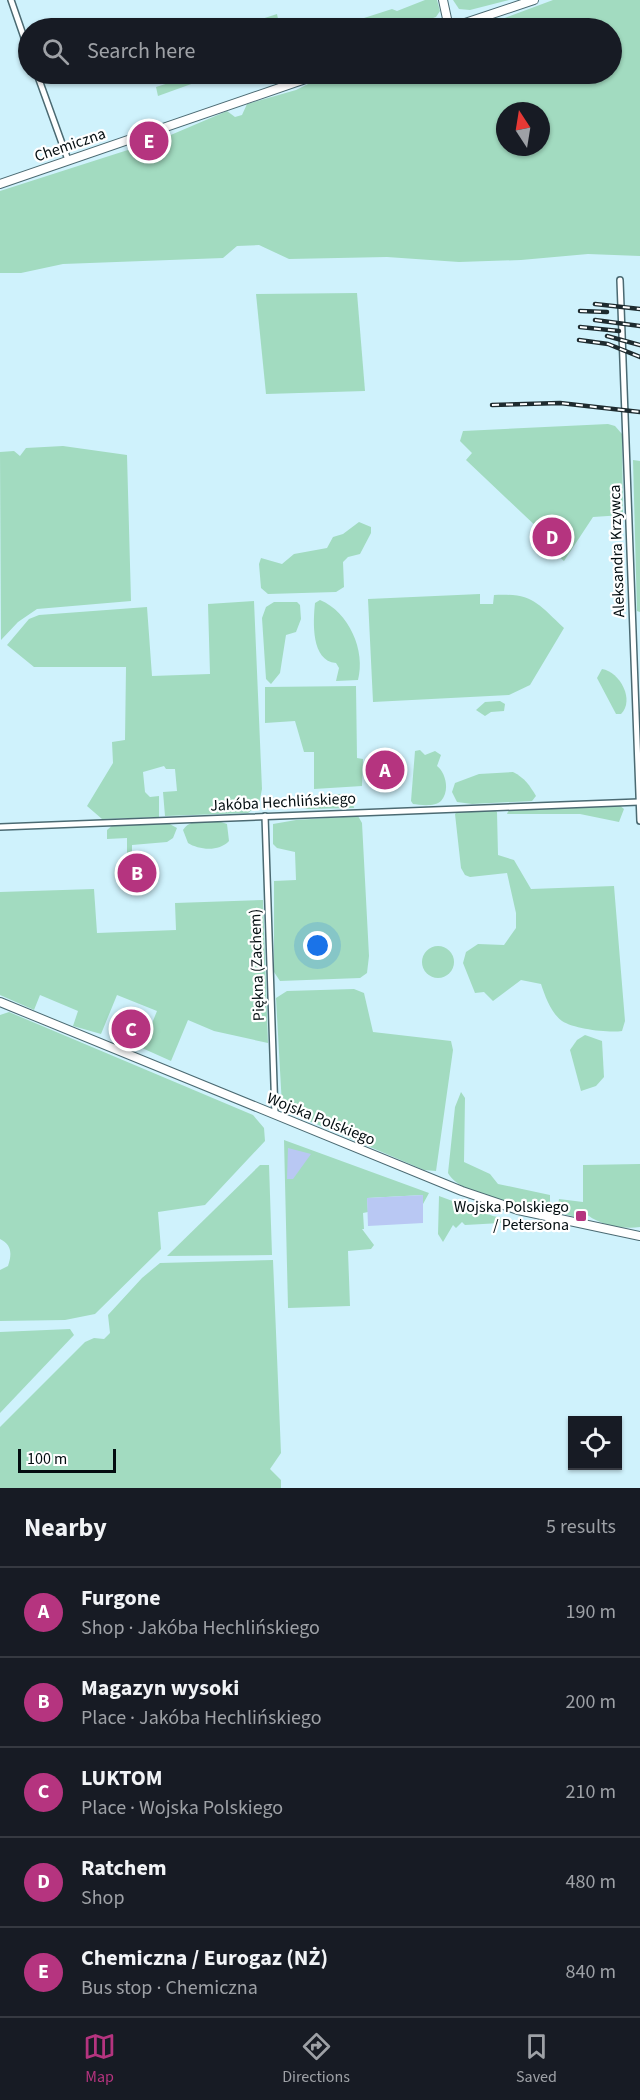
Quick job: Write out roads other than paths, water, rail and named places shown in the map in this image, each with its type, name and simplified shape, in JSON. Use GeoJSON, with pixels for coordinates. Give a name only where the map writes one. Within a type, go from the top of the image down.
{"type":"FeatureCollection","features":[{"type":"Feature","properties":{"kind":"street"},"geometry":{"type":"LineString","coordinates":[[11,0],[18,20]]}},
{"type":"Feature","properties":{"kind":"street"},"geometry":{"type":"LineString","coordinates":[[443,0],[448,18]]}},
{"type":"Feature","properties":{"kind":"street"},"geometry":{"type":"LineString","coordinates":[[480,18],[534,0]]}},
{"type":"Feature","properties":{"kind":"street"},"geometry":{"type":"LineString","coordinates":[[41,84],[68,160]]}},
{"type":"Feature","properties":{"kind":"street","name":"Chemiczna"},"geometry":{"type":"LineString","coordinates":[[0,184],[291,84]]}},
{"type":"Feature","properties":{"kind":"street","name":"Aleksandra Krzywca"},"geometry":{"type":"LineString","coordinates":[[621,280],[640,821]]}},
{"type":"Feature","properties":{"kind":"street","name":"Jakóba Hechlińskiego"},"geometry":{"type":"LineString","coordinates":[[0,827],[639,802]]}},
{"type":"Feature","properties":{"kind":"street","name":"Piękna (Zachem)"},"geometry":{"type":"LineString","coordinates":[[265,816],[275,1114]]}},
{"type":"Feature","properties":{"kind":"street","name":"Wojska Polskiego"},"geometry":{"type":"LineString","coordinates":[[0,1002],[462,1191],[518,1210],[640,1236]]}},
{"type":"Feature","properties":{"kind":"water"},"geometry":{"type":"Polygon","coordinates":[[[288,1148],[311,1154],[293,1179],[287,1179],[288,1148]]]}},
{"type":"Feature","properties":{"kind":"water"},"geometry":{"type":"Polygon","coordinates":[[[423,1195],[423,1223],[368,1226],[367,1198],[423,1195]]]}},
{"type":"Feature","properties":{"kind":"railway"},"geometry":{"type":"LineString","coordinates":[[595,304],[640,309]]}},
{"type":"Feature","properties":{"kind":"railway"},"geometry":{"type":"LineString","coordinates":[[580,311],[607,312]]}},
{"type":"Feature","properties":{"kind":"railway"},"geometry":{"type":"LineString","coordinates":[[595,320],[640,326]]}},
{"type":"Feature","properties":{"kind":"railway"},"geometry":{"type":"LineString","coordinates":[[580,327],[619,331]]}},
{"type":"Feature","properties":{"kind":"railway"},"geometry":{"type":"LineString","coordinates":[[607,336],[640,345]]}},
{"type":"Feature","properties":{"kind":"railway"},"geometry":{"type":"LineString","coordinates":[[579,340],[608,344],[640,357]]}},
{"type":"Feature","properties":{"kind":"railway"},"geometry":{"type":"LineString","coordinates":[[492,405],[560,403],[640,412]]}},
{"type":"Feature","properties":{"kind":"place","name":"Chemiczna / Eurogaz (NŻ)"},"geometry":{"type":"Point","coordinates":[149,141]}},
{"type":"Feature","properties":{"kind":"place","name":"Ratchem"},"geometry":{"type":"Point","coordinates":[552,537]}},
{"type":"Feature","properties":{"kind":"place","name":"Furgone"},"geometry":{"type":"Point","coordinates":[385,770]}},
{"type":"Feature","properties":{"kind":"place","name":"Magazyn wysoki"},"geometry":{"type":"Point","coordinates":[137,873]}},
{"type":"Feature","properties":{"kind":"place","name":"LUKTOM"},"geometry":{"type":"Point","coordinates":[131,1029]}},
{"type":"Feature","properties":{"kind":"place","name":"Wojska Polskiego / Petersona"},"geometry":{"type":"Point","coordinates":[581,1216]}}]}
